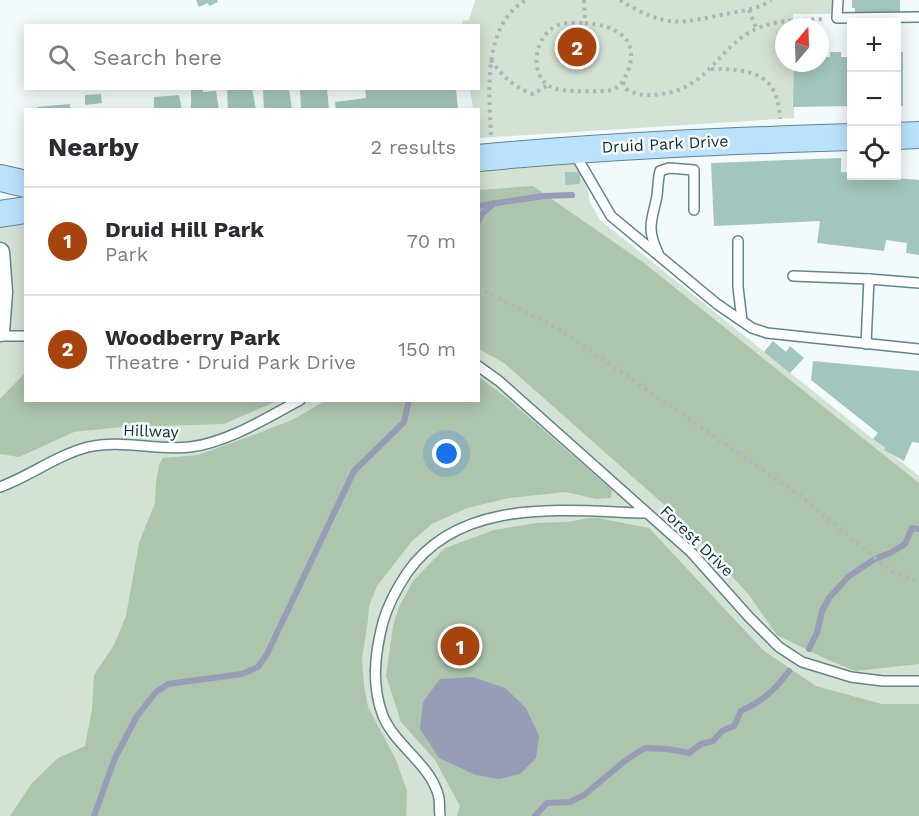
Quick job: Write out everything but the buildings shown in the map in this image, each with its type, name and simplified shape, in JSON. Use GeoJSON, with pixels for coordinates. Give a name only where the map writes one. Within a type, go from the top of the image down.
{"type":"FeatureCollection","features":[{"type":"Feature","properties":{"kind":"main road"},"geometry":{"type":"LineString","coordinates":[[901,136],[919,135]]}},
{"type":"Feature","properties":{"kind":"main road","name":"Druid Park Drive"},"geometry":{"type":"LineString","coordinates":[[486,158],[572,149],[684,142],[847,137]]}},
{"type":"Feature","properties":{"kind":"main road"},"geometry":{"type":"LineString","coordinates":[[0,178],[24,184]]}},
{"type":"Feature","properties":{"kind":"main road"},"geometry":{"type":"LineString","coordinates":[[0,214],[24,210]]}},
{"type":"Feature","properties":{"kind":"street"},"geometry":{"type":"LineString","coordinates":[[0,252],[3,292],[0,334]]}},
{"type":"Feature","properties":{"kind":"lane"},"geometry":{"type":"LineString","coordinates":[[837,0],[837,18],[919,17]]}},
{"type":"Feature","properties":{"kind":"lane"},"geometry":{"type":"LineString","coordinates":[[572,149],[611,216],[717,304],[753,328],[767,333],[919,349]]}},
{"type":"Feature","properties":{"kind":"lane"},"geometry":{"type":"LineString","coordinates":[[661,258],[653,242],[650,228],[660,171],[669,168],[694,170],[694,210]]}},
{"type":"Feature","properties":{"kind":"lane"},"geometry":{"type":"LineString","coordinates":[[738,242],[738,287],[742,321]]}},
{"type":"Feature","properties":{"kind":"lane"},"geometry":{"type":"LineString","coordinates":[[793,276],[869,279],[919,284]]}},
{"type":"Feature","properties":{"kind":"lane"},"geometry":{"type":"LineString","coordinates":[[866,344],[869,279]]}},
{"type":"Feature","properties":{"kind":"lane"},"geometry":{"type":"LineString","coordinates":[[0,334],[24,336]]}},
{"type":"Feature","properties":{"kind":"lane","name":"Forest Drive"},"geometry":{"type":"LineString","coordinates":[[480,367],[499,381],[692,552],[749,617],[779,647],[802,662],[851,677],[883,681],[919,681]]}},
{"type":"Feature","properties":{"kind":"lane","name":"Hillway"},"geometry":{"type":"LineString","coordinates":[[0,487],[68,454],[90,447],[119,444],[191,447],[214,441],[247,428],[296,402]]}},
{"type":"Feature","properties":{"kind":"lane"},"geometry":{"type":"LineString","coordinates":[[440,816],[439,798],[433,782],[396,738],[383,716],[376,691],[375,664],[379,638],[386,612],[399,586],[416,561],[436,542],[463,526],[531,511],[646,513]]}},
{"type":"Feature","properties":{"kind":"path"},"geometry":{"type":"LineString","coordinates":[[486,158],[491,60],[502,26],[526,0]]}},
{"type":"Feature","properties":{"kind":"path"},"geometry":{"type":"LineString","coordinates":[[584,0],[585,23]]}},
{"type":"Feature","properties":{"kind":"path"},"geometry":{"type":"LineString","coordinates":[[620,0],[639,12],[670,22],[697,21],[749,10],[763,6],[771,0]]}},
{"type":"Feature","properties":{"kind":"path"},"geometry":{"type":"LineString","coordinates":[[749,10],[756,28]]}},
{"type":"Feature","properties":{"kind":"path"},"geometry":{"type":"LineString","coordinates":[[623,82],[626,88],[642,96],[671,93],[691,85],[730,47],[756,28],[789,20],[837,18]]}},
{"type":"Feature","properties":{"kind":"path"},"geometry":{"type":"LineString","coordinates":[[602,24],[616,30],[627,40],[632,50],[631,65],[623,82],[613,90],[554,89],[544,82],[537,67],[537,49],[543,36],[558,25],[602,24]]}},
{"type":"Feature","properties":{"kind":"path"},"geometry":{"type":"LineString","coordinates":[[491,60],[507,80],[524,91],[533,94],[548,85]]}},
{"type":"Feature","properties":{"kind":"path"},"geometry":{"type":"LineString","coordinates":[[710,69],[746,70],[764,78],[770,84],[779,103],[781,139]]}},
{"type":"Feature","properties":{"kind":"path"},"geometry":{"type":"LineString","coordinates":[[480,289],[559,329],[799,495],[883,566],[919,582]]}},
{"type":"Feature","properties":{"kind":"green space"},"geometry":{"type":"Polygon","coordinates":[[[475,0],[836,0],[836,14],[793,14],[793,18],[775,18],[775,72],[794,72],[794,118],[480,138],[480,108],[473,108],[470,90],[480,90],[480,24],[463,24],[462,21],[469,20],[475,0]]]}},
{"type":"Feature","properties":{"kind":"green space"},"geometry":{"type":"Polygon","coordinates":[[[582,160],[590,202],[600,220],[919,476],[919,816],[0,816],[0,228],[24,224],[24,402],[480,402],[480,171],[582,160]]]}},
{"type":"Feature","properties":{"kind":"green space"},"geometry":{"type":"Polygon","coordinates":[[[533,186],[644,263],[919,483],[919,664],[855,671],[777,635],[749,595],[677,516],[504,363],[480,350],[480,190],[533,186]]]}},
{"type":"Feature","properties":{"kind":"green space"},"geometry":{"type":"Polygon","coordinates":[[[24,374],[24,402],[275,402],[224,424],[121,427],[74,432],[19,457],[0,454],[0,399],[24,374]]]}},
{"type":"Feature","properties":{"kind":"green space"},"geometry":{"type":"Polygon","coordinates":[[[480,378],[507,398],[612,490],[611,498],[596,499],[566,492],[509,498],[467,508],[432,524],[412,541],[377,586],[369,606],[362,659],[364,686],[368,707],[396,760],[407,791],[406,816],[10,816],[32,783],[58,758],[85,746],[92,710],[94,675],[114,645],[126,616],[139,543],[155,503],[159,465],[163,458],[198,455],[294,419],[323,402],[480,402],[480,378]]]}},
{"type":"Feature","properties":{"kind":"green space"},"geometry":{"type":"Polygon","coordinates":[[[588,518],[649,528],[764,651],[816,686],[882,704],[919,704],[919,816],[457,816],[460,806],[435,760],[401,722],[386,676],[393,626],[399,607],[413,581],[445,548],[494,530],[588,518]]]}},
{"type":"Feature","properties":{"kind":"water"},"geometry":{"type":"Polygon","coordinates":[[[472,677],[505,688],[526,708],[539,736],[536,758],[520,774],[499,779],[476,775],[439,758],[420,729],[423,702],[440,679],[472,677]]]}},
{"type":"Feature","properties":{"kind":"waterway"},"geometry":{"type":"LineString","coordinates":[[480,206],[543,196],[572,195]]}},
{"type":"Feature","properties":{"kind":"waterway"},"geometry":{"type":"LineString","coordinates":[[480,218],[494,203]]}},
{"type":"Feature","properties":{"kind":"waterway"},"geometry":{"type":"LineString","coordinates":[[94,816],[115,758],[137,716],[156,692],[168,684],[242,674],[258,667],[267,654],[354,471],[404,422],[409,402]]}},
{"type":"Feature","properties":{"kind":"waterway"},"geometry":{"type":"LineString","coordinates":[[809,649],[829,598],[849,576],[875,559],[905,544],[912,528],[919,529]]}},
{"type":"Feature","properties":{"kind":"waterway"},"geometry":{"type":"LineString","coordinates":[[535,816],[547,803],[570,802],[584,795],[626,760],[645,748],[689,753],[701,744],[713,741],[722,731],[734,726],[741,711],[768,694],[789,671]]}},
{"type":"Feature","properties":{"kind":"place","name":"Woodberry Park"},"geometry":{"type":"Point","coordinates":[577,47]}},
{"type":"Feature","properties":{"kind":"place","name":"Druid Hill Park"},"geometry":{"type":"Point","coordinates":[460,646]}}]}
